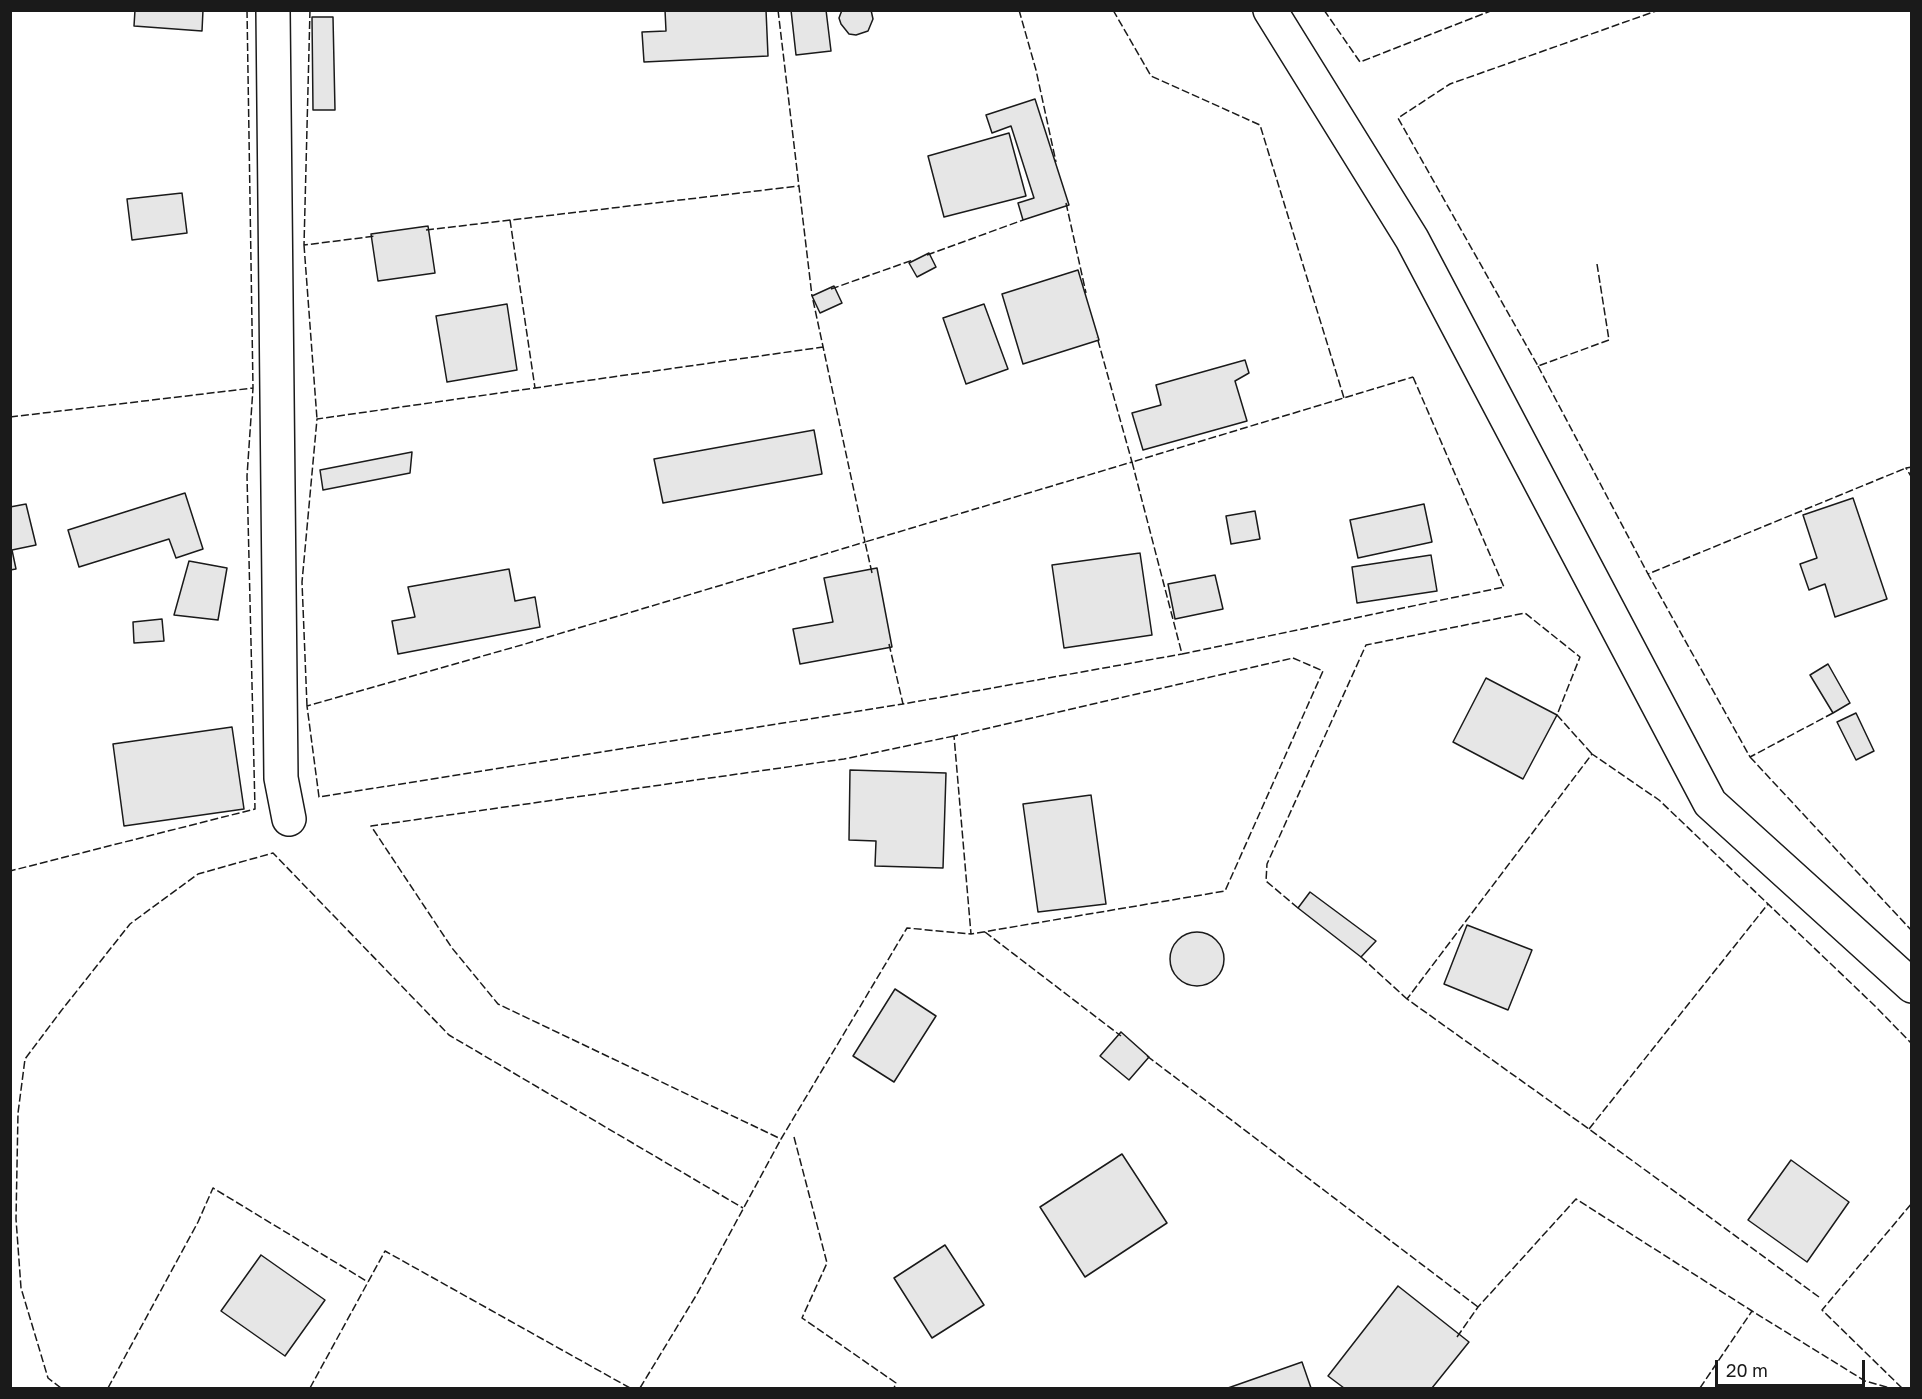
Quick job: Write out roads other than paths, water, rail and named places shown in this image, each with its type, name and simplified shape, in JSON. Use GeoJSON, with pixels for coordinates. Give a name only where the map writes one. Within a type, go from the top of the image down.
{"type":"FeatureCollection","features":[{"type":"Feature","properties":{"kind":"street"},"geometry":{"type":"LineString","coordinates":[[273,10],[281,778],[289,819]]}},
{"type":"Feature","properties":{"kind":"street"},"geometry":{"type":"LineString","coordinates":[[1270,10],[1412,239],[1710,803],[1911,986]]}}]}
